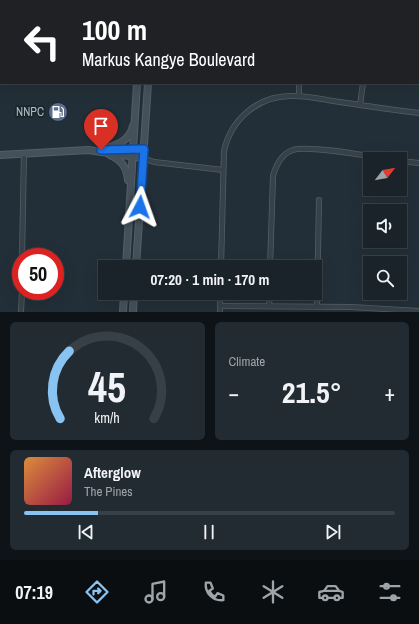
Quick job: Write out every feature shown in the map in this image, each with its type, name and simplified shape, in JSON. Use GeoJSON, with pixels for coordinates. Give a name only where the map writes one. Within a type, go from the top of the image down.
{"type":"FeatureCollection","features":[{"type":"Feature","properties":{"kind":"main road"},"geometry":{"type":"LineString","coordinates":[[126,260],[137,84]]}},
{"type":"Feature","properties":{"kind":"main road"},"geometry":{"type":"LineString","coordinates":[[136,260],[148,84]]}},
{"type":"Feature","properties":{"kind":"main road"},"geometry":{"type":"LineString","coordinates":[[99,151],[118,145],[128,137],[132,130],[136,110]]}},
{"type":"Feature","properties":{"kind":"main road"},"geometry":{"type":"LineString","coordinates":[[0,155],[99,151],[133,148],[144,149]]}},
{"type":"Feature","properties":{"kind":"main road"},"geometry":{"type":"LineString","coordinates":[[99,151],[143,158]]}},
{"type":"Feature","properties":{"kind":"main road"},"geometry":{"type":"LineString","coordinates":[[99,151],[117,158],[124,166],[127,171],[130,196]]}},
{"type":"Feature","properties":{"kind":"main road"},"geometry":{"type":"LineString","coordinates":[[123,312],[124,300]]}},
{"type":"Feature","properties":{"kind":"main road"},"geometry":{"type":"LineString","coordinates":[[133,312],[134,300]]}},
{"type":"Feature","properties":{"kind":"street"},"geometry":{"type":"LineString","coordinates":[[299,84],[299,96]]}},
{"type":"Feature","properties":{"kind":"street"},"geometry":{"type":"LineString","coordinates":[[360,105],[363,84]]}},
{"type":"Feature","properties":{"kind":"street"},"geometry":{"type":"LineString","coordinates":[[221,260],[223,170],[226,142],[234,126],[247,111],[260,102],[271,98],[299,96],[419,113]]}},
{"type":"Feature","properties":{"kind":"street"},"geometry":{"type":"LineString","coordinates":[[270,260],[272,176],[276,166],[283,157],[289,152],[298,149],[363,156]]}},
{"type":"Feature","properties":{"kind":"street"},"geometry":{"type":"LineString","coordinates":[[22,248],[24,153]]}},
{"type":"Feature","properties":{"kind":"street"},"geometry":{"type":"LineString","coordinates":[[143,158],[154,162],[223,170]]}},
{"type":"Feature","properties":{"kind":"street"},"geometry":{"type":"LineString","coordinates":[[407,162],[419,163]]}},
{"type":"Feature","properties":{"kind":"street"},"geometry":{"type":"LineString","coordinates":[[317,306],[319,200]]}},
{"type":"Feature","properties":{"kind":"street"},"geometry":{"type":"LineString","coordinates":[[22,300],[22,312]]}},
{"type":"Feature","properties":{"kind":"street"},"geometry":{"type":"LineString","coordinates":[[220,300],[220,312]]}},
{"type":"Feature","properties":{"kind":"street"},"geometry":{"type":"LineString","coordinates":[[269,300],[269,306]]}},
{"type":"Feature","properties":{"kind":"street"},"geometry":{"type":"LineString","coordinates":[[220,306],[317,306],[351,309],[419,311]]}},
{"type":"Feature","properties":{"kind":"place","name":"NNPC"},"geometry":{"type":"Point","coordinates":[58,112]}},
{"type":"Feature","properties":{"kind":"route"},"geometry":{"type":"LineString","coordinates":[[101,150],[133,148],[144,149],[140,207]]}}]}
